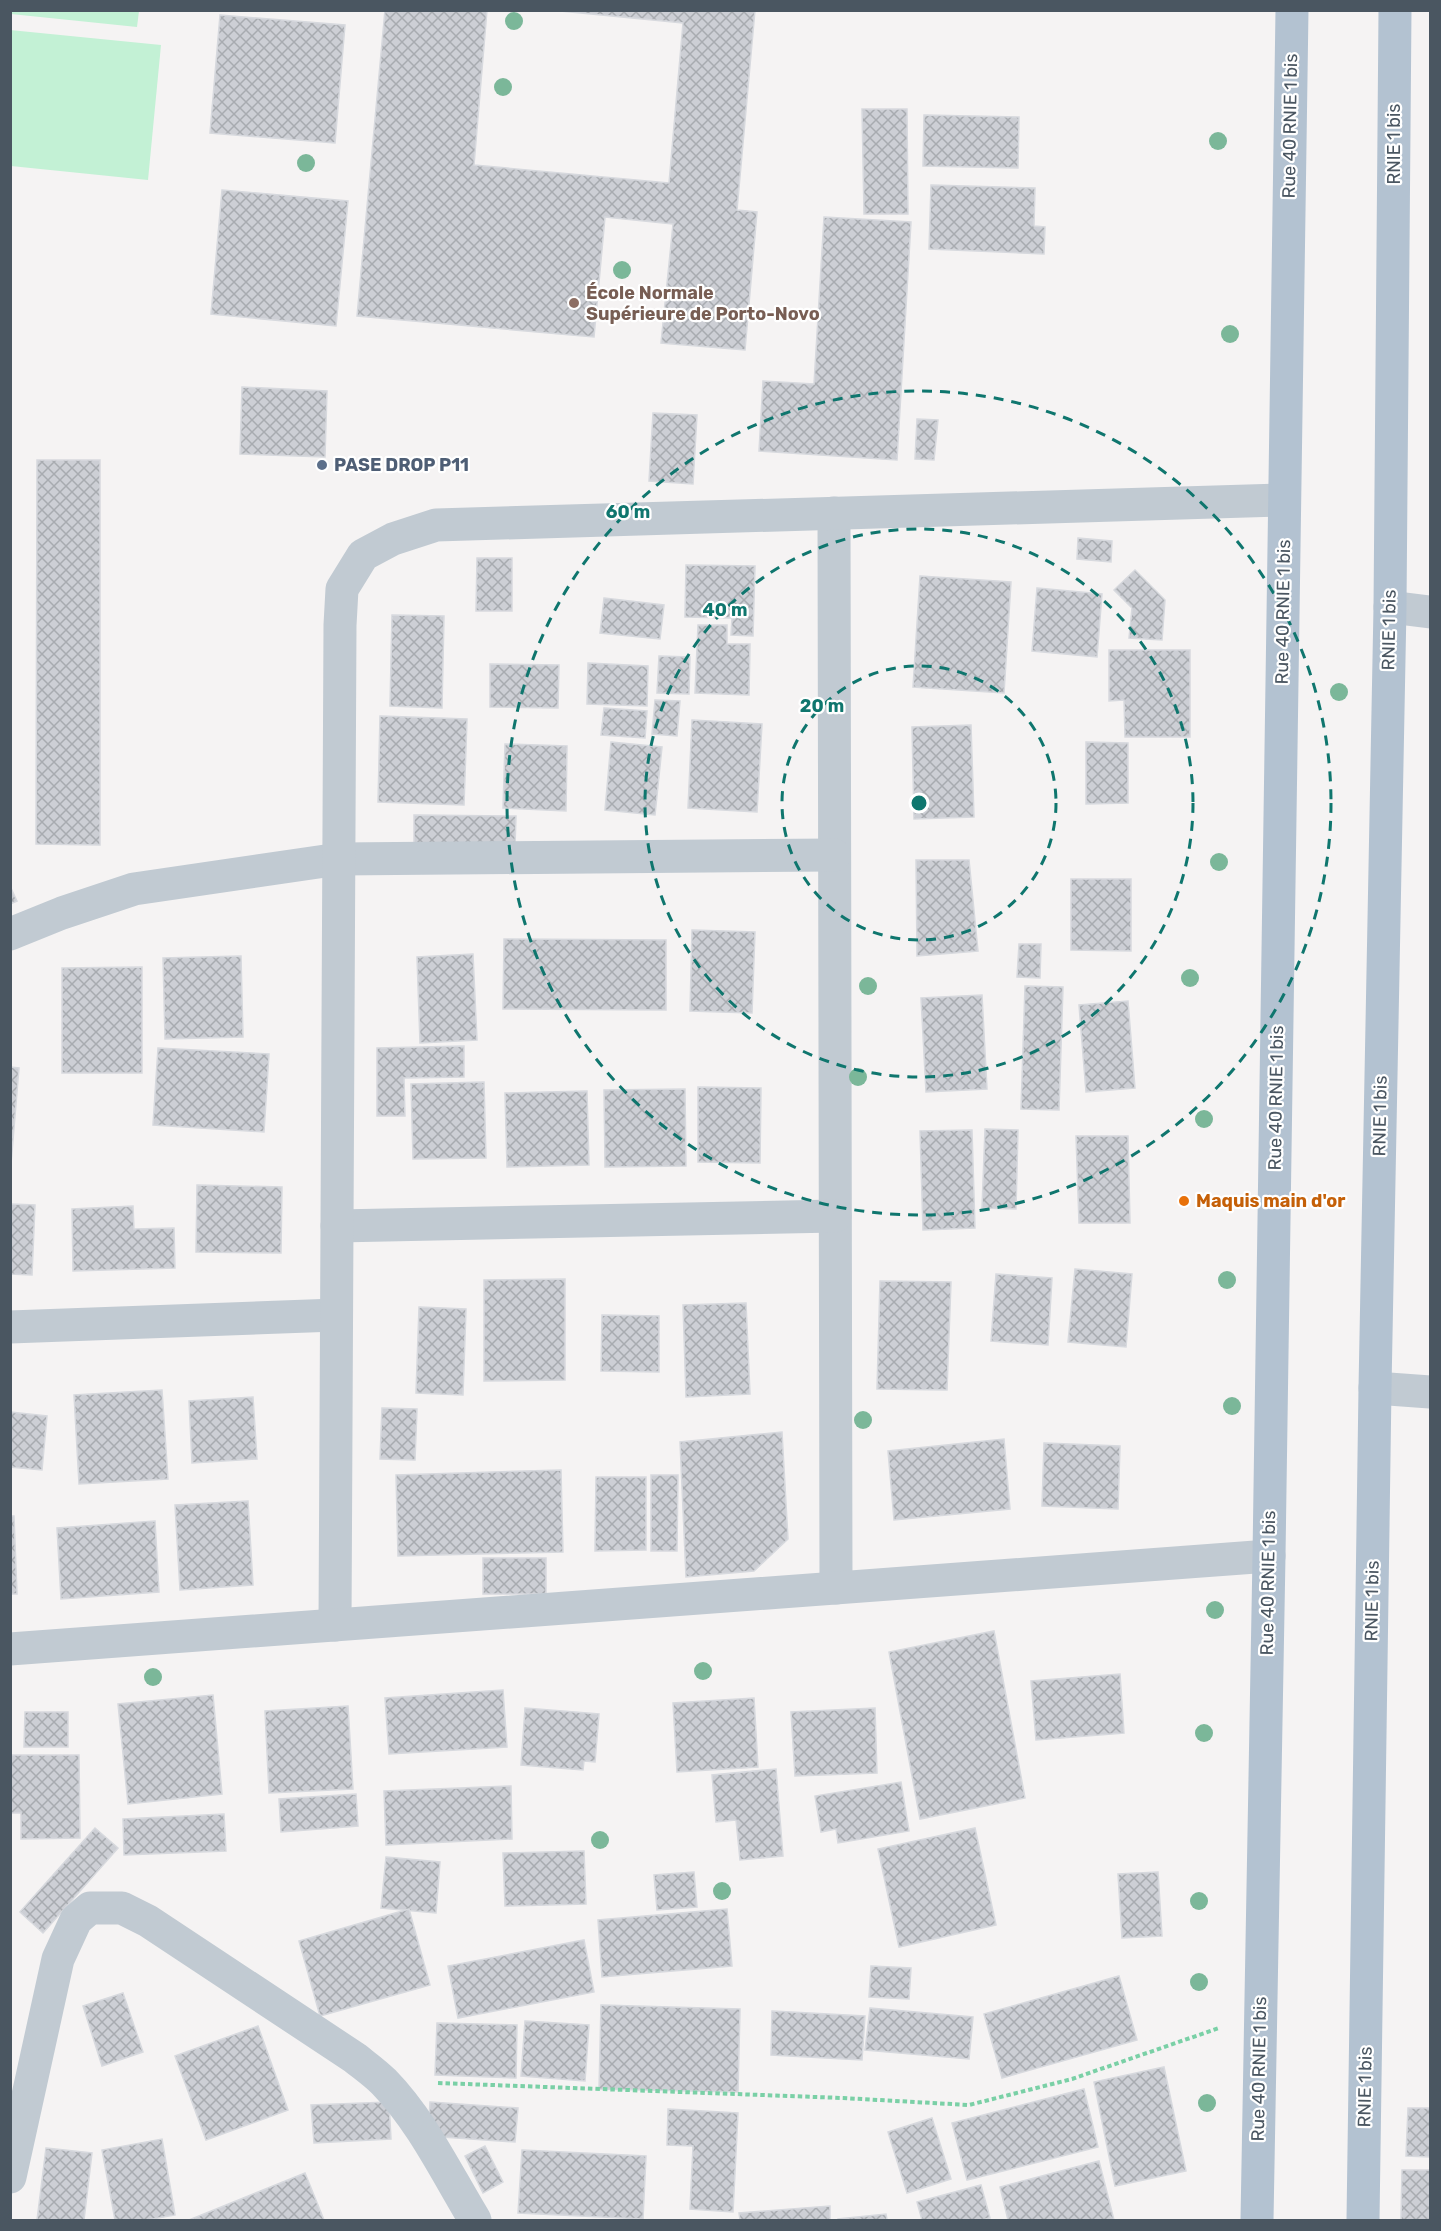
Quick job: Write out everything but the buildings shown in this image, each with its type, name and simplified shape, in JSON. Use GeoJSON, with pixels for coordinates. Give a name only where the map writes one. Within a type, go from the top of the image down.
{"type":"FeatureCollection","features":[{"type":"Feature","properties":{"kind":"main road","name":"Rue 40 RNIE 1 bis"},"geometry":{"type":"LineString","coordinates":[[1257,2220],[1292,10]]}},
{"type":"Feature","properties":{"kind":"main road","name":"RNIE 1 bis"},"geometry":{"type":"LineString","coordinates":[[1363,2220],[1375,1388],[1390,607],[1395,10]]}},
{"type":"Feature","properties":{"kind":"street"},"geometry":{"type":"LineString","coordinates":[[335,1625],[340,625],[342,589],[363,555],[393,539],[436,525],[1284,500]]}},
{"type":"Feature","properties":{"kind":"street"},"geometry":{"type":"LineString","coordinates":[[834,513],[836,1588]]}},
{"type":"Feature","properties":{"kind":"street"},"geometry":{"type":"LineString","coordinates":[[1390,607],[1431,612]]}},
{"type":"Feature","properties":{"kind":"street"},"geometry":{"type":"LineString","coordinates":[[10,934],[62,913],[134,889],[339,859],[834,855]]}},
{"type":"Feature","properties":{"kind":"street"},"geometry":{"type":"LineString","coordinates":[[337,1226],[835,1216]]}},
{"type":"Feature","properties":{"kind":"street"},"geometry":{"type":"LineString","coordinates":[[10,1327],[336,1315]]}},
{"type":"Feature","properties":{"kind":"street"},"geometry":{"type":"LineString","coordinates":[[1375,1388],[1431,1392]]}},
{"type":"Feature","properties":{"kind":"street"},"geometry":{"type":"LineString","coordinates":[[10,1649],[1269,1556]]}},
{"type":"Feature","properties":{"kind":"street"},"geometry":{"type":"LineString","coordinates":[[10,2177],[58,1959],[76,1920],[90,1908],[122,1908],[148,1921],[355,2058],[384,2081],[425,2138],[475,2220]]}},
{"type":"Feature","properties":{"kind":"path"},"geometry":{"type":"LineString","coordinates":[[384,2081],[843,2098],[969,2105],[1072,2079],[1260,2013]]}},
{"type":"Feature","properties":{"kind":"green space"},"geometry":{"type":"Polygon","coordinates":[[[11,10],[139,11],[137,27],[11,14],[11,10]]]}},
{"type":"Feature","properties":{"kind":"green space"},"geometry":{"type":"Polygon","coordinates":[[[10,30],[161,45],[148,180],[11,166],[10,30]]]}},
{"type":"Feature","properties":{"kind":"place","name":"École Normale Supérieure de Porto-Novo"},"geometry":{"type":"Point","coordinates":[574,303]}},
{"type":"Feature","properties":{"kind":"place","name":"PASE DROP P11"},"geometry":{"type":"Point","coordinates":[322,465]}},
{"type":"Feature","properties":{"kind":"place","name":"Maquis main d'or"},"geometry":{"type":"Point","coordinates":[1184,1201]}}]}
